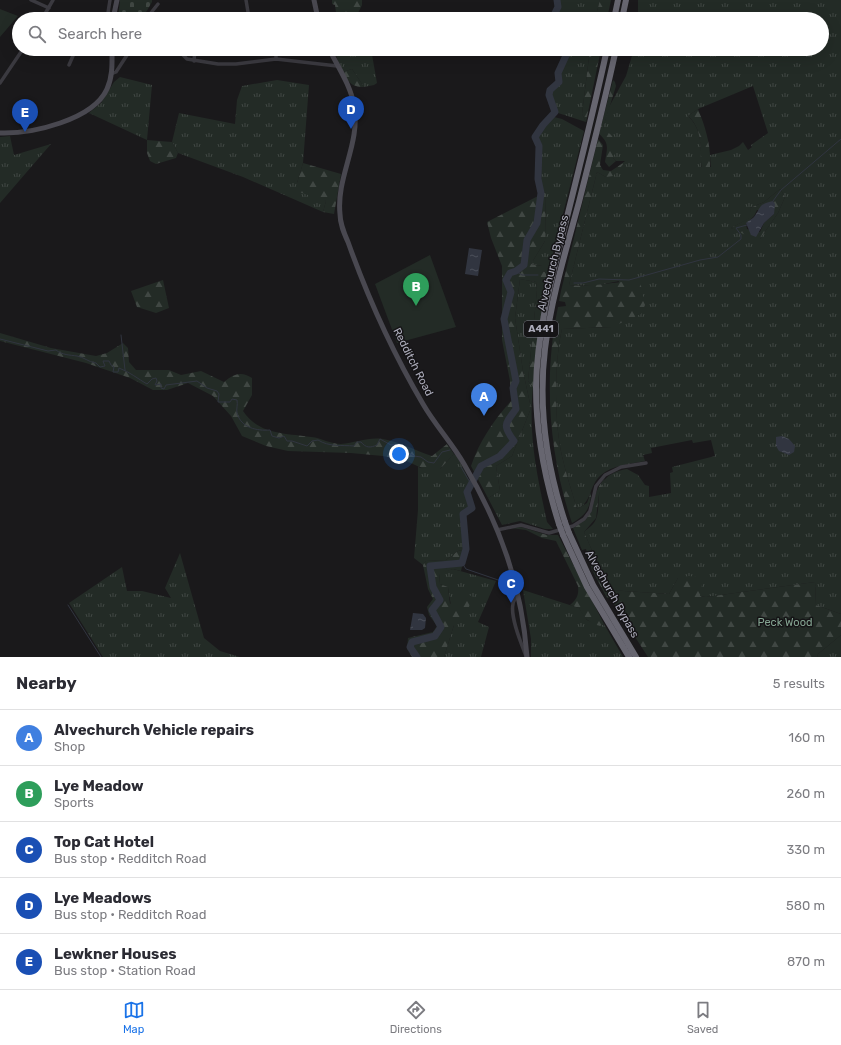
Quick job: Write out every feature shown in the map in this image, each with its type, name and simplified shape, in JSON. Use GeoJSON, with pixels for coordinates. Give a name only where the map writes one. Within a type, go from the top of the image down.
{"type":"FeatureCollection","features":[{"type":"Feature","properties":{"kind":"highway"},"geometry":{"type":"LineString","coordinates":[[615,12],[618,0]]}},
{"type":"Feature","properties":{"kind":"highway"},"geometry":{"type":"LineString","coordinates":[[623,12],[626,0]]}},
{"type":"Feature","properties":{"kind":"highway","name":"Alvechurch Bypass"},"geometry":{"type":"LineString","coordinates":[[605,56],[587,138],[548,294],[539,350],[536,387],[539,432],[546,476],[562,523],[587,587],[629,657]]}},
{"type":"Feature","properties":{"kind":"highway","name":"Alvechurch Bypass"},"geometry":{"type":"LineString","coordinates":[[562,523],[545,433],[543,389],[545,350],[554,296],[595,142],[614,56]]}},
{"type":"Feature","properties":{"kind":"highway","name":"Alvechurch Bypass"},"geometry":{"type":"LineString","coordinates":[[566,534],[593,585],[636,657]]}},
{"type":"Feature","properties":{"kind":"main road"},"geometry":{"type":"LineString","coordinates":[[114,12],[117,0]]}},
{"type":"Feature","properties":{"kind":"main road"},"geometry":{"type":"LineString","coordinates":[[314,0],[317,12]]}},
{"type":"Feature","properties":{"kind":"main road"},"geometry":{"type":"LineString","coordinates":[[0,133],[26,131],[57,123],[77,116],[91,107],[106,90],[111,74],[112,56]]}},
{"type":"Feature","properties":{"kind":"main road","name":"Redditch Road"},"geometry":{"type":"LineString","coordinates":[[332,56],[350,92],[355,116],[354,136],[340,201],[342,224],[368,294],[403,367],[428,413],[452,445],[469,472],[497,530],[510,564],[518,594],[524,620],[527,657]]}},
{"type":"Feature","properties":{"kind":"street"},"geometry":{"type":"LineString","coordinates":[[31,0],[49,8]]}},
{"type":"Feature","properties":{"kind":"street"},"geometry":{"type":"LineString","coordinates":[[46,12],[53,0]]}},
{"type":"Feature","properties":{"kind":"street"},"geometry":{"type":"LineString","coordinates":[[108,12],[110,0]]}},
{"type":"Feature","properties":{"kind":"street"},"geometry":{"type":"LineString","coordinates":[[246,0],[248,12]]}},
{"type":"Feature","properties":{"kind":"street"},"geometry":{"type":"LineString","coordinates":[[151,12],[158,4]]}},
{"type":"Feature","properties":{"kind":"street"},"geometry":{"type":"LineString","coordinates":[[0,83],[18,56]]}},
{"type":"Feature","properties":{"kind":"street"},"geometry":{"type":"LineString","coordinates":[[69,65],[73,56]]}},
{"type":"Feature","properties":{"kind":"street"},"geometry":{"type":"LineString","coordinates":[[111,74],[116,72],[126,56]]}},
{"type":"Feature","properties":{"kind":"street"},"geometry":{"type":"LineString","coordinates":[[182,56],[184,58],[194,61],[232,64],[276,59],[337,66]]}},
{"type":"Feature","properties":{"kind":"street"},"geometry":{"type":"LineString","coordinates":[[194,56],[194,61]]}},
{"type":"Feature","properties":{"kind":"street"},"geometry":{"type":"LineString","coordinates":[[497,530],[510,526],[521,525],[549,533],[573,526],[584,519],[590,511],[596,486],[605,475],[621,467],[646,463]]}},
{"type":"Feature","properties":{"kind":"street"},"geometry":{"type":"LineString","coordinates":[[518,594],[513,603],[514,617],[520,642],[527,657]]}},
{"type":"Feature","properties":{"kind":"green space"},"geometry":{"type":"Polygon","coordinates":[[[120,0],[152,0],[146,12],[119,12],[120,0]]]}},
{"type":"Feature","properties":{"kind":"green space"},"geometry":{"type":"Polygon","coordinates":[[[332,0],[362,0],[362,5],[358,12],[336,12],[335,5],[332,4],[332,0]]]}},
{"type":"Feature","properties":{"kind":"green space"},"geometry":{"type":"Polygon","coordinates":[[[557,0],[600,0],[597,12],[556,12],[558,7],[557,0]]]}},
{"type":"Feature","properties":{"kind":"green space"},"geometry":{"type":"Polygon","coordinates":[[[600,0],[611,0],[608,12],[597,12],[600,0]]]}},
{"type":"Feature","properties":{"kind":"green space"},"geometry":{"type":"Polygon","coordinates":[[[638,0],[841,0],[841,614],[816,605],[815,582],[706,597],[700,596],[678,578],[669,594],[609,590],[584,532],[595,521],[598,514],[600,490],[604,481],[611,474],[627,469],[638,475],[645,485],[649,486],[649,497],[671,493],[670,473],[673,472],[672,467],[715,456],[711,440],[693,443],[692,440],[651,448],[652,453],[643,455],[645,461],[616,467],[601,475],[594,484],[585,503],[577,509],[562,456],[556,410],[556,375],[562,329],[612,327],[619,281],[594,286],[569,285],[597,172],[606,177],[625,161],[616,161],[613,158],[603,128],[609,107],[626,76],[632,56],[829,56],[829,12],[638,12],[638,0]],[[753,86],[698,109],[688,116],[693,121],[699,134],[701,147],[701,167],[711,167],[710,155],[731,150],[743,142],[748,150],[752,147],[751,145],[768,133],[753,86]],[[780,189],[764,202],[750,208],[752,217],[731,228],[760,239],[778,213],[785,197],[780,189]]]}},
{"type":"Feature","properties":{"kind":"green space"},"geometry":{"type":"Polygon","coordinates":[[[0,9],[12,14],[12,23],[0,37],[0,9]]]}},
{"type":"Feature","properties":{"kind":"green space"},"geometry":{"type":"Polygon","coordinates":[[[336,56],[372,56],[377,83],[364,87],[352,69],[343,72],[336,56]]]}},
{"type":"Feature","properties":{"kind":"green space"},"geometry":{"type":"Polygon","coordinates":[[[566,56],[589,56],[582,114],[586,122],[555,112],[549,96],[550,90],[559,82],[558,73],[566,56]]]}},
{"type":"Feature","properties":{"kind":"green space"},"geometry":{"type":"Polygon","coordinates":[[[589,56],[600,56],[586,122],[582,114],[589,56]]]}},
{"type":"Feature","properties":{"kind":"green space"},"geometry":{"type":"Polygon","coordinates":[[[352,69],[364,87],[353,85],[347,79],[343,72],[352,69]]]}},
{"type":"Feature","properties":{"kind":"green space"},"geometry":{"type":"Polygon","coordinates":[[[120,77],[152,85],[147,140],[89,113],[101,103],[114,82],[120,77]]]}},
{"type":"Feature","properties":{"kind":"green space"},"geometry":{"type":"Polygon","coordinates":[[[277,80],[309,85],[303,163],[297,183],[326,201],[323,212],[243,177],[178,153],[172,142],[179,113],[235,124],[237,100],[242,86],[277,80]]]}},
{"type":"Feature","properties":{"kind":"green space"},"geometry":{"type":"Polygon","coordinates":[[[613,80],[616,86],[603,128],[611,135],[616,144],[613,158],[616,161],[609,167],[605,162],[607,146],[605,140],[599,134],[613,80]]]}},
{"type":"Feature","properties":{"kind":"green space"},"geometry":{"type":"Polygon","coordinates":[[[698,109],[704,125],[710,150],[709,176],[703,176],[699,136],[694,122],[688,116],[698,109]]]}},
{"type":"Feature","properties":{"kind":"green space"},"geometry":{"type":"Polygon","coordinates":[[[550,116],[562,119],[584,131],[548,273],[542,271],[542,266],[531,264],[545,241],[546,192],[541,193],[539,150],[535,137],[550,116]]]}},
{"type":"Feature","properties":{"kind":"green space"},"geometry":{"type":"Polygon","coordinates":[[[10,136],[14,155],[51,144],[0,203],[0,137],[10,136]]]}},
{"type":"Feature","properties":{"kind":"green space"},"geometry":{"type":"Polygon","coordinates":[[[598,139],[603,145],[600,165],[603,170],[611,171],[626,161],[613,176],[606,177],[597,172],[569,285],[587,286],[640,281],[645,305],[641,314],[612,327],[562,329],[556,375],[556,410],[559,442],[565,469],[577,509],[587,503],[591,492],[590,503],[586,511],[572,523],[558,471],[554,443],[550,389],[551,361],[553,334],[558,307],[566,306],[565,302],[559,301],[561,291],[598,139]]]}},
{"type":"Feature","properties":{"kind":"green space"},"geometry":{"type":"Polygon","coordinates":[[[147,140],[172,142],[178,153],[176,158],[156,164],[150,161],[147,153],[147,140]]]}},
{"type":"Feature","properties":{"kind":"green space"},"geometry":{"type":"Polygon","coordinates":[[[303,163],[341,174],[334,214],[323,212],[326,201],[296,191],[303,163]]]}},
{"type":"Feature","properties":{"kind":"green space"},"geometry":{"type":"Polygon","coordinates":[[[780,189],[785,197],[778,213],[760,239],[756,240],[731,228],[751,217],[750,208],[764,202],[780,189]],[[757,210],[754,216],[746,224],[747,229],[760,232],[764,223],[774,214],[757,210]]]}},
{"type":"Feature","properties":{"kind":"green space"},"geometry":{"type":"Polygon","coordinates":[[[546,192],[545,241],[531,264],[542,266],[542,271],[548,273],[533,387],[528,381],[537,290],[536,282],[520,279],[515,318],[523,371],[531,408],[512,456],[496,466],[500,491],[488,498],[471,466],[478,448],[499,416],[511,401],[510,381],[502,340],[502,266],[491,238],[487,222],[546,192]]]}},
{"type":"Feature","properties":{"kind":"green space"},"geometry":{"type":"Polygon","coordinates":[[[430,255],[456,327],[397,343],[375,284],[430,255]]]}},
{"type":"Feature","properties":{"kind":"green space"},"geometry":{"type":"Polygon","coordinates":[[[520,279],[536,282],[537,290],[528,381],[533,387],[532,422],[534,455],[547,522],[553,529],[545,529],[520,521],[502,525],[488,498],[500,491],[496,466],[512,456],[531,408],[523,371],[515,318],[520,279]]]}},
{"type":"Feature","properties":{"kind":"green space"},"geometry":{"type":"Polygon","coordinates":[[[163,280],[169,308],[156,313],[137,307],[131,291],[163,280]]]}},
{"type":"Feature","properties":{"kind":"green space"},"geometry":{"type":"Polygon","coordinates":[[[0,333],[51,348],[96,356],[107,353],[123,343],[128,348],[129,362],[136,370],[169,370],[181,375],[201,371],[224,382],[238,374],[248,376],[252,378],[252,395],[243,411],[249,419],[257,425],[273,432],[315,438],[337,444],[383,439],[396,442],[432,456],[447,444],[454,454],[440,469],[432,470],[424,469],[404,460],[383,456],[351,453],[288,451],[266,446],[242,436],[231,416],[213,396],[188,383],[167,390],[153,390],[130,378],[86,363],[0,341],[0,333]]]}},
{"type":"Feature","properties":{"kind":"green space"},"geometry":{"type":"Polygon","coordinates":[[[454,454],[457,456],[471,484],[467,492],[472,508],[463,514],[466,549],[458,551],[446,560],[426,561],[423,565],[414,558],[418,510],[418,466],[420,468],[440,469],[454,454]]]}},
{"type":"Feature","properties":{"kind":"green space","name":"Peck Wood"},"geometry":{"type":"Polygon","coordinates":[[[605,478],[599,494],[596,518],[584,532],[609,590],[669,594],[678,578],[689,576],[703,578],[700,596],[706,597],[815,582],[816,605],[841,614],[841,635],[818,654],[817,657],[648,657],[610,598],[607,598],[592,570],[586,549],[582,550],[573,528],[587,516],[591,510],[600,485],[605,478]]]}},
{"type":"Feature","properties":{"kind":"green space"},"geometry":{"type":"Polygon","coordinates":[[[521,527],[547,535],[558,535],[604,624],[600,626],[590,622],[579,608],[570,605],[577,597],[578,586],[556,541],[542,538],[526,530],[511,528],[521,527]]]}},
{"type":"Feature","properties":{"kind":"green space"},"geometry":{"type":"Polygon","coordinates":[[[466,549],[461,571],[453,569],[439,574],[440,584],[448,587],[450,604],[466,593],[473,597],[464,619],[454,625],[444,657],[412,657],[407,649],[408,638],[433,632],[437,626],[429,615],[427,607],[433,599],[428,589],[423,565],[426,561],[446,560],[458,551],[466,549]]]}},
{"type":"Feature","properties":{"kind":"green space"},"geometry":{"type":"Polygon","coordinates":[[[180,553],[204,638],[220,651],[240,657],[103,657],[69,603],[122,567],[127,591],[142,591],[171,598],[165,588],[180,553]]]}},
{"type":"Feature","properties":{"kind":"green space"},"geometry":{"type":"Polygon","coordinates":[[[453,569],[496,581],[478,622],[489,627],[481,657],[444,657],[454,625],[448,587],[440,584],[439,573],[453,569]]]}},
{"type":"Feature","properties":{"kind":"green space"},"geometry":{"type":"Polygon","coordinates":[[[523,590],[579,608],[587,620],[600,626],[604,624],[623,657],[531,657],[531,639],[523,590]]]}},
{"type":"Feature","properties":{"kind":"green space"},"geometry":{"type":"Polygon","coordinates":[[[841,635],[841,657],[817,657],[818,654],[841,635]]]}},
{"type":"Feature","properties":{"kind":"water"},"geometry":{"type":"Polygon","coordinates":[[[773,201],[775,204],[774,214],[764,223],[756,237],[751,235],[746,223],[754,217],[762,205],[773,201]]]}},
{"type":"Feature","properties":{"kind":"water"},"geometry":{"type":"Polygon","coordinates":[[[469,248],[482,250],[478,276],[465,274],[469,248]]]}},
{"type":"Feature","properties":{"kind":"water"},"geometry":{"type":"Polygon","coordinates":[[[782,436],[789,439],[795,446],[794,452],[789,455],[779,451],[776,446],[776,437],[782,436]]]}},
{"type":"Feature","properties":{"kind":"water"},"geometry":{"type":"Polygon","coordinates":[[[413,613],[423,614],[426,618],[425,628],[422,630],[410,630],[413,613]]]}},
{"type":"Feature","properties":{"kind":"waterway"},"geometry":{"type":"LineString","coordinates":[[556,12],[558,7],[557,0]]}},
{"type":"Feature","properties":{"kind":"waterway"},"geometry":{"type":"LineString","coordinates":[[417,657],[410,647],[412,642],[435,636],[441,627],[432,610],[440,600],[433,587],[430,566],[462,563],[466,549],[463,514],[472,508],[467,492],[481,466],[500,456],[514,441],[506,428],[507,421],[516,409],[513,388],[516,381],[504,319],[511,292],[506,280],[510,273],[516,271],[524,265],[527,240],[537,223],[541,193],[538,179],[539,146],[535,137],[543,125],[555,112],[549,95],[550,90],[559,82],[558,73],[566,56]]}},
{"type":"Feature","properties":{"kind":"waterway"},"geometry":{"type":"LineString","coordinates":[[773,201],[781,190],[841,139]]}},
{"type":"Feature","properties":{"kind":"waterway"},"geometry":{"type":"LineString","coordinates":[[574,283],[583,283],[599,279],[629,280],[700,260],[718,257],[741,239],[741,235],[736,228],[747,225]]}},
{"type":"Feature","properties":{"kind":"waterway"},"geometry":{"type":"LineString","coordinates":[[516,271],[522,275],[538,275]]}},
{"type":"Feature","properties":{"kind":"waterway"},"geometry":{"type":"LineString","coordinates":[[121,335],[125,370]]}},
{"type":"Feature","properties":{"kind":"waterway"},"geometry":{"type":"LineString","coordinates":[[0,339],[48,351],[56,350],[63,354],[79,357],[96,363],[100,367],[105,366],[103,361],[109,361],[114,367],[113,372],[118,372],[119,368],[147,384],[152,379],[156,378],[157,381],[155,385],[161,384],[161,388],[164,389],[166,385],[197,381],[207,388],[217,391],[219,394],[218,402],[230,402],[232,399],[237,400],[237,413],[239,418],[250,428],[270,430],[272,436],[279,438],[284,436],[287,441],[292,441],[307,446],[312,441],[318,440],[327,444],[340,446],[354,446],[357,442],[361,442],[370,447],[377,445],[380,439],[391,445],[399,444],[400,448],[414,456],[421,457],[428,462],[434,463],[442,452],[450,450]]}},
{"type":"Feature","properties":{"kind":"waterway"},"geometry":{"type":"LineString","coordinates":[[461,467],[471,484]]}},
{"type":"Feature","properties":{"kind":"waterway"},"geometry":{"type":"LineString","coordinates":[[462,563],[466,569],[510,584]]}},
{"type":"Feature","properties":{"kind":"waterway"},"geometry":{"type":"LineString","coordinates":[[68,605],[101,657]]}},
{"type":"Feature","properties":{"kind":"place","name":"Lye Meadows"},"geometry":{"type":"Point","coordinates":[351,129]}},
{"type":"Feature","properties":{"kind":"place","name":"Lewkner Houses"},"geometry":{"type":"Point","coordinates":[25,132]}},
{"type":"Feature","properties":{"kind":"place","name":"Lye Meadow"},"geometry":{"type":"Point","coordinates":[416,306]}},
{"type":"Feature","properties":{"kind":"place","name":"Alvechurch Vehicle repairs"},"geometry":{"type":"Point","coordinates":[484,416]}},
{"type":"Feature","properties":{"kind":"place","name":"Top Cat Hotel"},"geometry":{"type":"Point","coordinates":[511,603]}}]}
